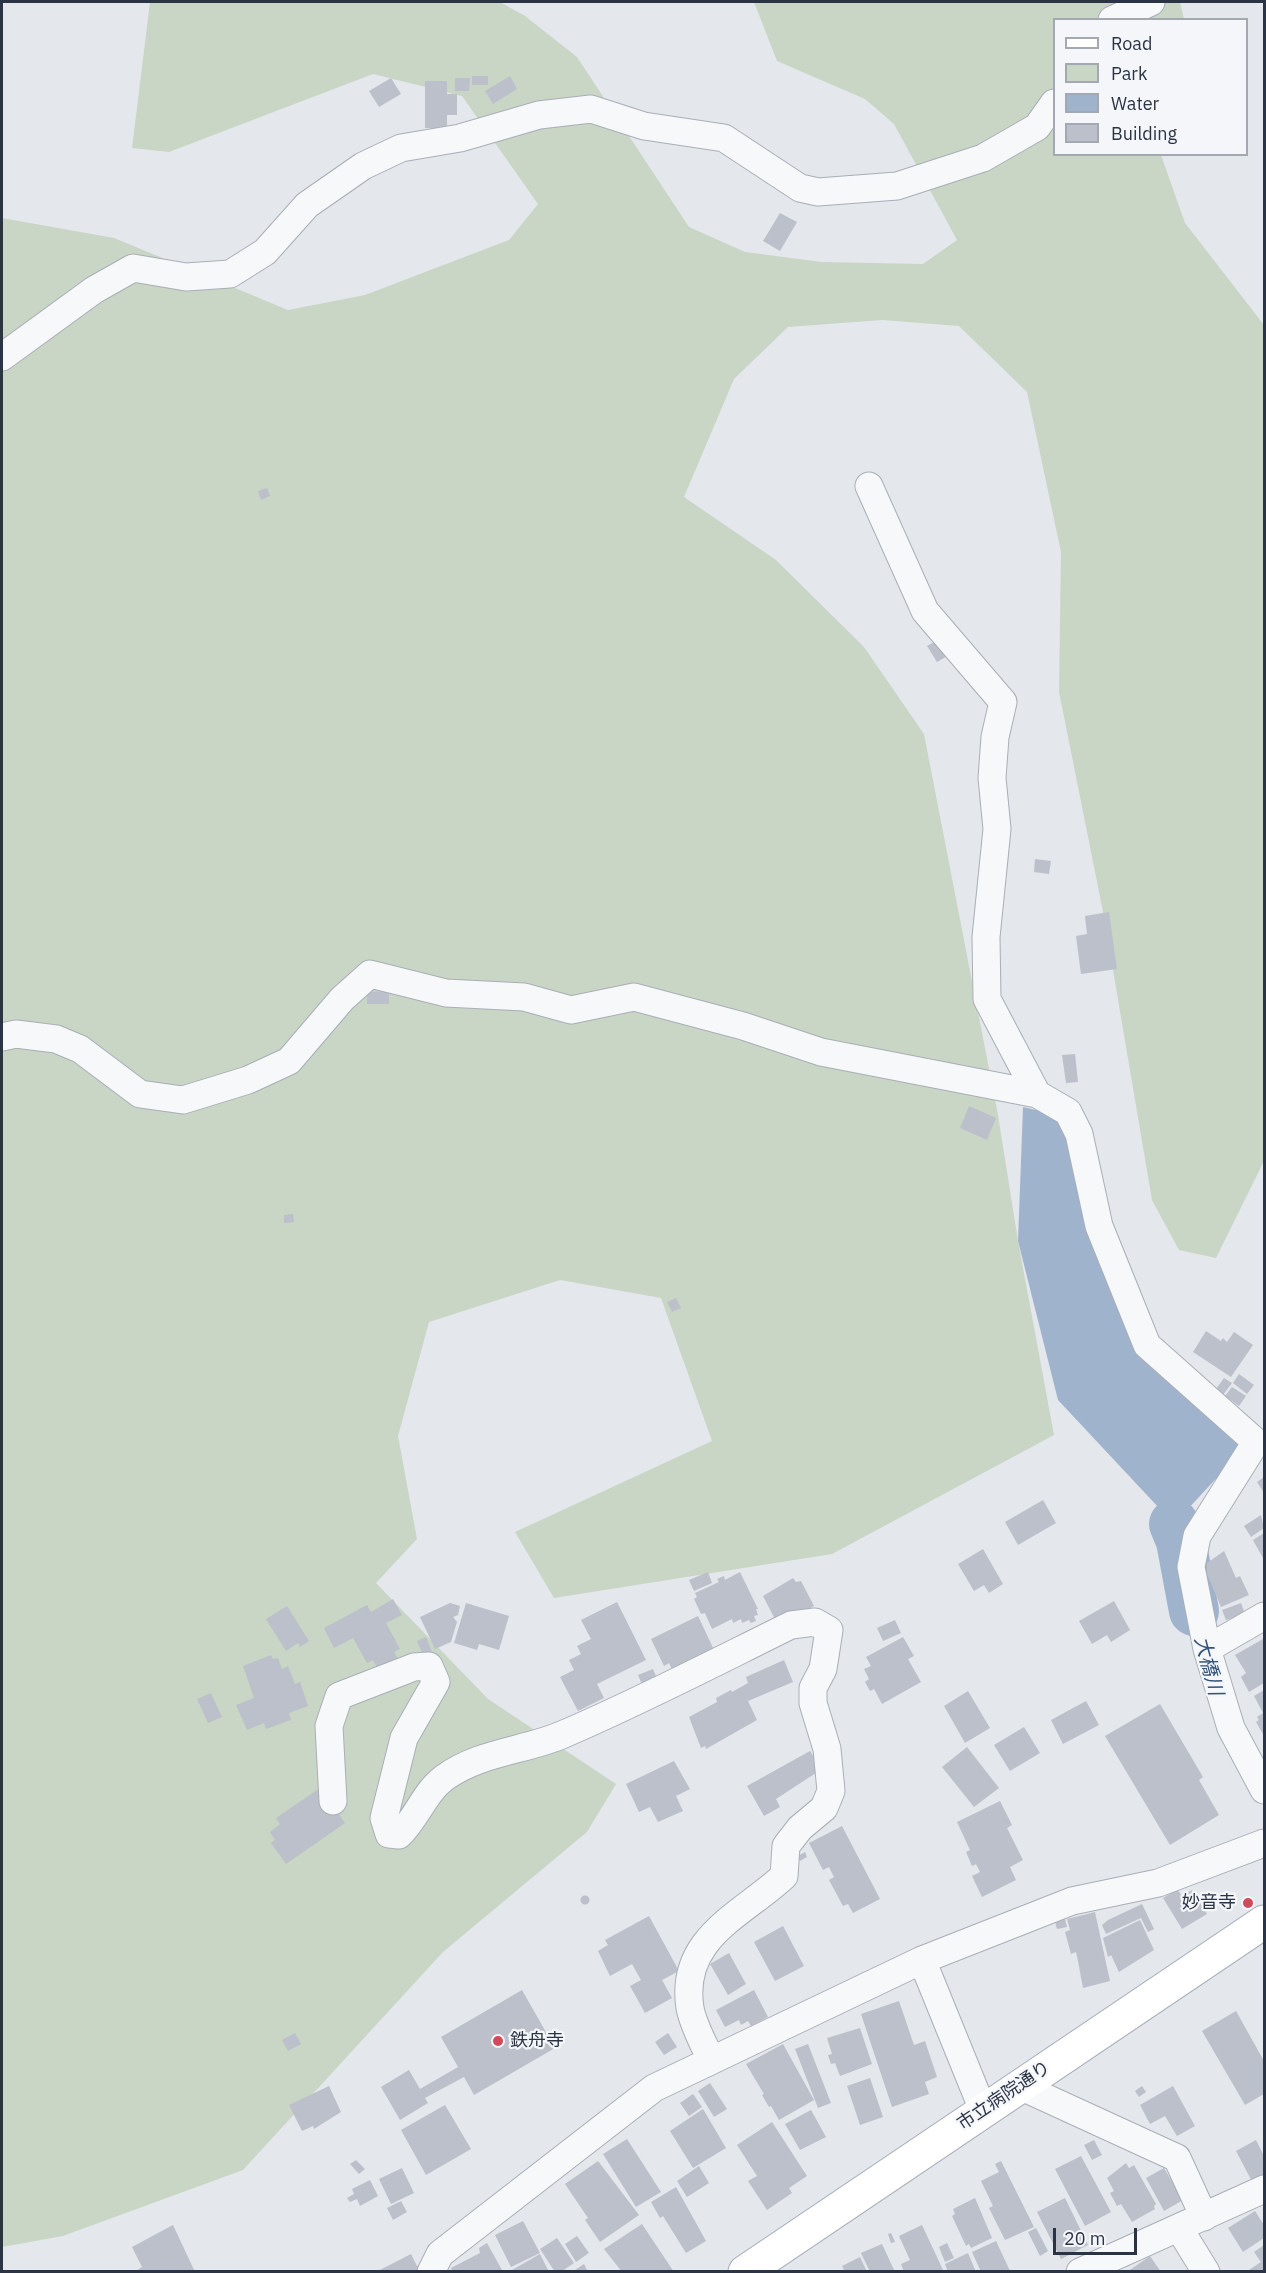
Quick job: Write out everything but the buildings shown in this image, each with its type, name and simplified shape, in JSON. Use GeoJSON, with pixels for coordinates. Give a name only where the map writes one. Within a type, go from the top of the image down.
{"type":"FeatureCollection","features":[{"type":"Feature","properties":{"kind":"main road","name":"市立病院通り"},"geometry":{"type":"LineString","coordinates":[[745,2271],[1264,1922]]}},
{"type":"Feature","properties":{"kind":"street"},"geometry":{"type":"LineString","coordinates":[[1116,18],[1150,2]]}},
{"type":"Feature","properties":{"kind":"street"},"geometry":{"type":"LineString","coordinates":[[2,357],[94,290],[133,268],[186,277],[230,274],[265,252],[307,205],[363,166],[401,148],[460,138],[539,115],[591,109],[644,126],[724,138],[800,188],[818,192],[897,186],[983,158],[1037,127],[1053,104]]}},
{"type":"Feature","properties":{"kind":"street"},"geometry":{"type":"LineString","coordinates":[[869,486],[925,611],[1003,702],[995,737],[992,778],[998,829],[986,937],[987,999],[1037,1094]]}},
{"type":"Feature","properties":{"kind":"street"},"geometry":{"type":"LineString","coordinates":[[2,1037],[16,1034],[56,1039],[80,1049],[140,1094],[183,1100],[248,1080],[289,1061],[342,999],[370,974],[446,993],[525,997],[571,1010],[634,997],[743,1026],[821,1052],[1037,1094],[1068,1112],[1079,1134],[1099,1226],[1147,1345],[1256,1442],[1197,1536],[1191,1567],[1207,1649],[1231,1728],[1264,1790]]}},
{"type":"Feature","properties":{"kind":"street"},"geometry":{"type":"LineString","coordinates":[[1207,1649],[1264,1616]]}},
{"type":"Feature","properties":{"kind":"street"},"geometry":{"type":"LineString","coordinates":[[333,1801],[329,1726],[339,1696],[414,1666],[429,1666],[436,1682],[404,1738],[384,1818],[389,1834],[399,1835],[413,1821],[426,1798],[443,1779],[475,1761],[562,1735],[791,1625],[815,1622],[829,1630],[823,1669],[813,1688],[813,1703],[827,1749],[831,1791],[824,1808],[800,1828],[786,1846],[784,1876],[767,1892],[722,1923],[702,1946],[690,1982],[690,2009],[711,2060]]}},
{"type":"Feature","properties":{"kind":"street"},"geometry":{"type":"LineString","coordinates":[[431,2271],[441,2254],[654,2088],[922,1960],[1072,1900],[1158,1883],[1264,1843]]}},
{"type":"Feature","properties":{"kind":"street"},"geometry":{"type":"LineString","coordinates":[[922,1960],[982,2110]]}},
{"type":"Feature","properties":{"kind":"street"},"geometry":{"type":"LineString","coordinates":[[1020,2086],[1177,2158],[1204,2217]]}},
{"type":"Feature","properties":{"kind":"street"},"geometry":{"type":"LineString","coordinates":[[1080,2271],[1264,2188]]}},
{"type":"Feature","properties":{"kind":"street"},"geometry":{"type":"LineString","coordinates":[[1179,2228],[1206,2271]]}},
{"type":"Feature","properties":{"kind":"green space"},"geometry":{"type":"Polygon","coordinates":[[[150,2],[500,2],[525,16],[577,57],[689,227],[745,252],[822,262],[923,264],[957,240],[894,124],[865,99],[777,61],[754,2],[1180,2],[1184,18],[1053,18],[1053,156],[1161,156],[1185,223],[1264,325],[1264,1161],[1216,1258],[1179,1250],[1152,1200],[1104,917],[1059,692],[1061,552],[1027,392],[959,326],[882,320],[788,327],[734,379],[684,497],[776,560],[864,647],[924,734],[998,1115],[1018,1241],[1054,1435],[832,1554],[554,1598],[515,1532],[712,1441],[661,1298],[560,1280],[429,1322],[398,1436],[417,1539],[376,1583],[488,1699],[616,1784],[587,1832],[443,1952],[243,2170],[63,2236],[2,2247],[2,218],[114,238],[288,310],[365,295],[509,240],[538,204],[462,96],[373,74],[169,152],[132,148],[150,2]]]}},
{"type":"Feature","properties":{"kind":"water"},"geometry":{"type":"Polygon","coordinates":[[[1023,1107],[1062,1116],[1142,1349],[1249,1443],[1174,1524],[1058,1400],[1018,1241],[1023,1107]]]}},
{"type":"Feature","properties":{"kind":"waterway","name":"大橋川"},"geometry":{"type":"LineString","coordinates":[[1174,1524],[1181,1541],[1194,1611]]}},
{"type":"Feature","properties":{"kind":"place","name":"妙音寺"},"geometry":{"type":"Point","coordinates":[1248,1903]}},
{"type":"Feature","properties":{"kind":"place","name":"鉄舟寺"},"geometry":{"type":"Point","coordinates":[498,2041]}}]}
